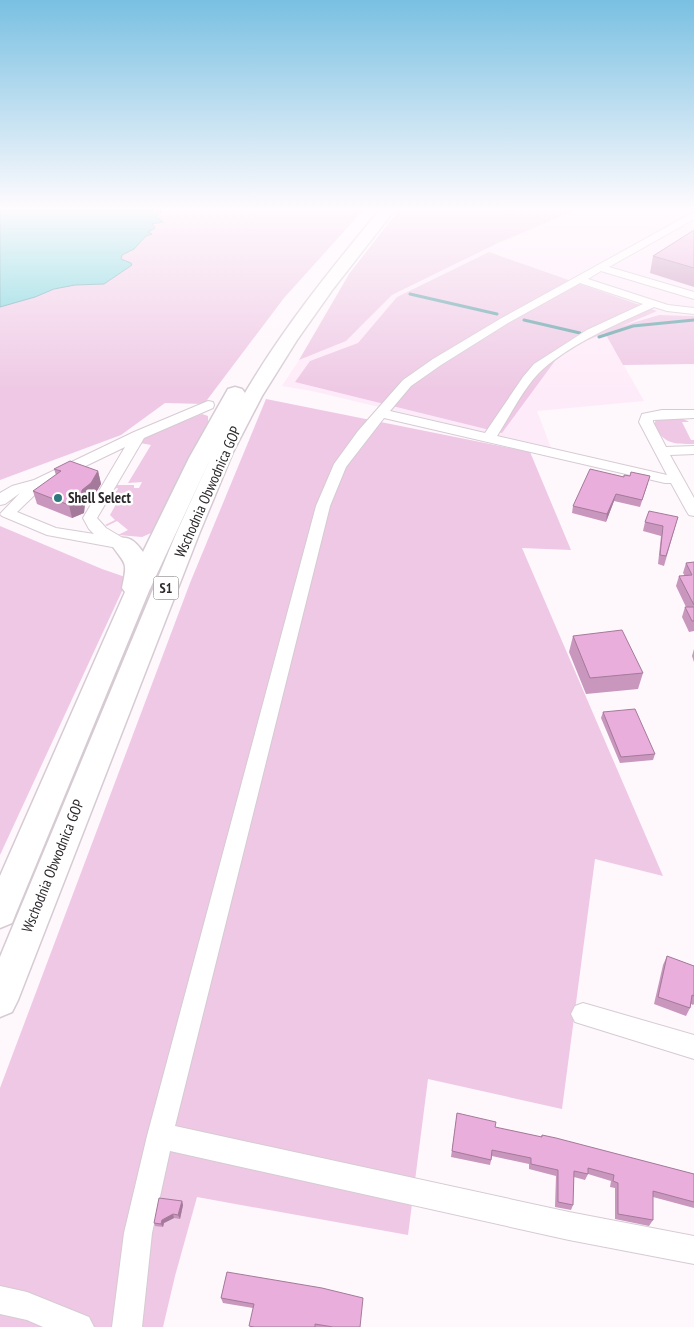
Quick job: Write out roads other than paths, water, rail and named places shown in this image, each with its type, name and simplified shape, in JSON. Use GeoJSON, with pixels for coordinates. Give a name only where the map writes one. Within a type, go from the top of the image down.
{"type":"FeatureCollection","features":[{"type":"Feature","properties":{"kind":"highway","name":"Wschodnia Obwodnica GOP"},"geometry":{"type":"LineString","coordinates":[[0,913],[181,494],[214,429],[251,367],[288,310],[323,269]]}},
{"type":"Feature","properties":{"kind":"highway","name":"Wschodnia Obwodnica GOP"},"geometry":{"type":"LineString","coordinates":[[0,1000],[203,498],[236,427],[267,372],[310,307],[340,269]]}},
{"type":"Feature","properties":{"kind":"highway"},"geometry":{"type":"LineString","coordinates":[[208,405],[224,395],[251,367]]}},
{"type":"Feature","properties":{"kind":"highway"},"geometry":{"type":"LineString","coordinates":[[123,544],[138,560],[131,606]]}},
{"type":"Feature","properties":{"kind":"street"},"geometry":{"type":"LineString","coordinates":[[127,1327],[138,1234],[160,1136],[323,506],[339,467],[380,413],[407,383],[436,362],[596,269]]}},
{"type":"Feature","properties":{"kind":"street"},"geometry":{"type":"LineString","coordinates":[[605,269],[694,296]]}},
{"type":"Feature","properties":{"kind":"street"},"geometry":{"type":"LineString","coordinates":[[570,284],[667,308],[694,311]]}},
{"type":"Feature","properties":{"kind":"street"},"geometry":{"type":"LineString","coordinates":[[488,438],[527,380],[538,367],[591,332],[652,304]]}},
{"type":"Feature","properties":{"kind":"street"},"geometry":{"type":"LineString","coordinates":[[2,508],[39,483],[139,435],[208,405]]}},
{"type":"Feature","properties":{"kind":"street"},"geometry":{"type":"LineString","coordinates":[[380,413],[665,479],[675,478]]}},
{"type":"Feature","properties":{"kind":"street"},"geometry":{"type":"LineString","coordinates":[[694,414],[662,414],[648,417],[646,422],[694,512]]}},
{"type":"Feature","properties":{"kind":"street"},"geometry":{"type":"LineString","coordinates":[[123,544],[98,530],[92,524],[90,518],[139,435]]}},
{"type":"Feature","properties":{"kind":"street"},"geometry":{"type":"LineString","coordinates":[[663,455],[694,450]]}},
{"type":"Feature","properties":{"kind":"street"},"geometry":{"type":"LineString","coordinates":[[2,508],[52,532],[123,544]]}},
{"type":"Feature","properties":{"kind":"street"},"geometry":{"type":"LineString","coordinates":[[583,1014],[694,1047]]}},
{"type":"Feature","properties":{"kind":"street"},"geometry":{"type":"LineString","coordinates":[[160,1136],[570,1226],[694,1250]]}},
{"type":"Feature","properties":{"kind":"street"},"geometry":{"type":"LineString","coordinates":[[0,1300],[27,1306],[79,1327]]}},
{"type":"Feature","properties":{"kind":"water"},"geometry":{"type":"Polygon","coordinates":[[[0,269],[126,269],[104,284],[75,285],[54,289],[35,297],[0,307],[0,269]]]}},
{"type":"Feature","properties":{"kind":"waterway"},"geometry":{"type":"LineString","coordinates":[[410,294],[497,314]]}},
{"type":"Feature","properties":{"kind":"waterway"},"geometry":{"type":"LineString","coordinates":[[524,320],[580,333]]}},
{"type":"Feature","properties":{"kind":"waterway"},"geometry":{"type":"LineString","coordinates":[[599,337],[633,326],[694,320]]}},
{"type":"Feature","properties":{"kind":"place","name":"Shell Select"},"geometry":{"type":"Point","coordinates":[58,498]}}]}
